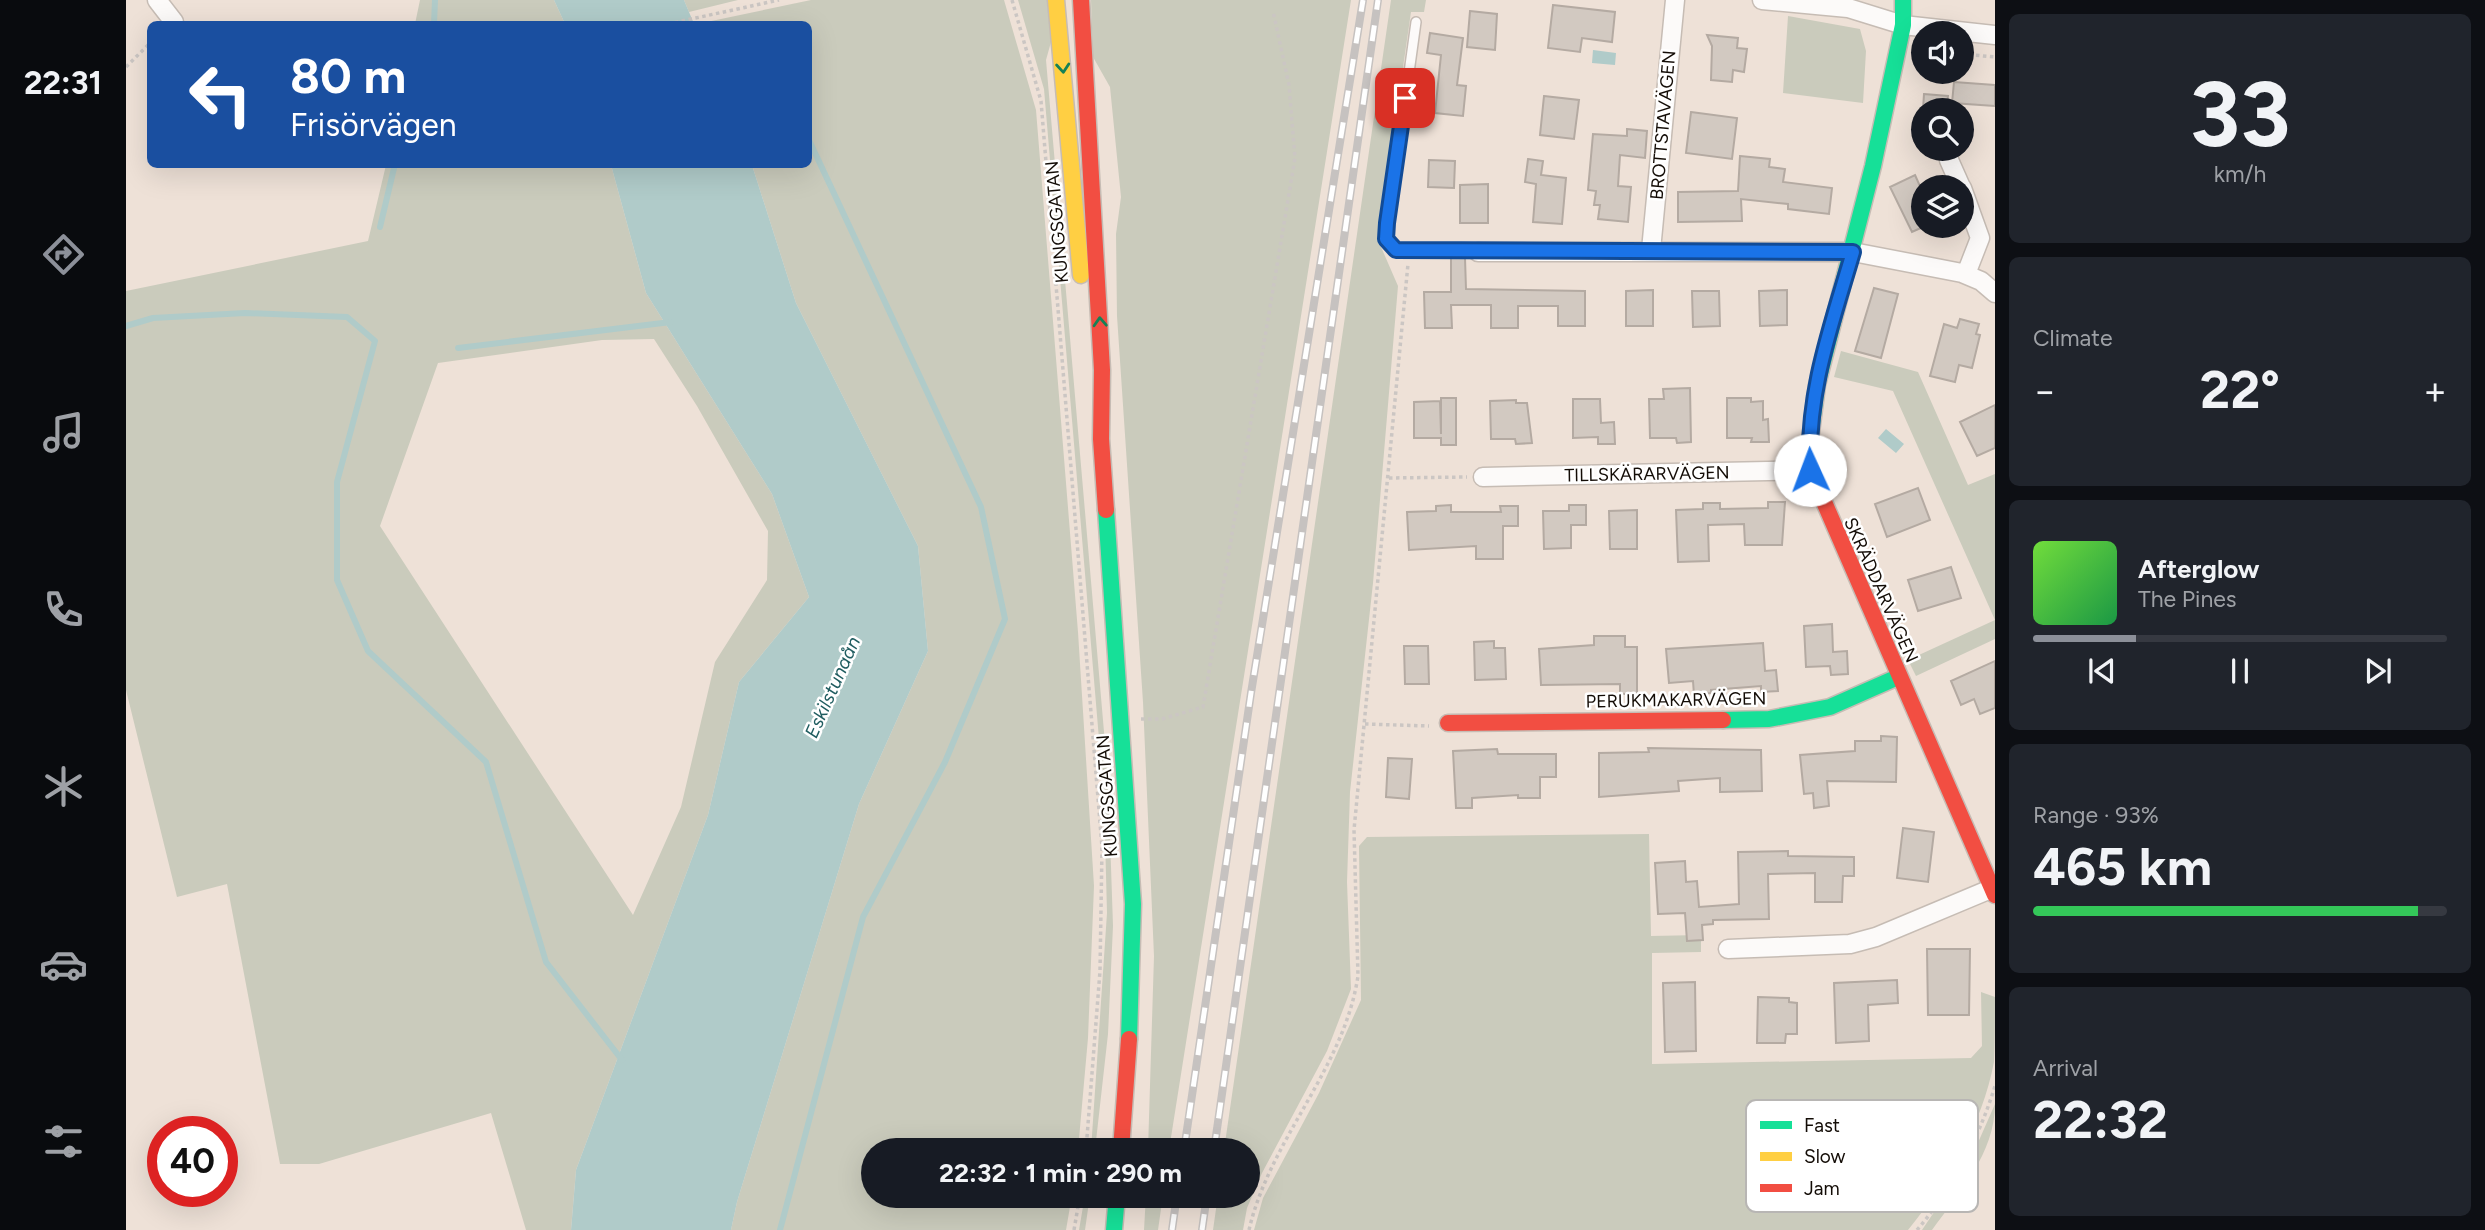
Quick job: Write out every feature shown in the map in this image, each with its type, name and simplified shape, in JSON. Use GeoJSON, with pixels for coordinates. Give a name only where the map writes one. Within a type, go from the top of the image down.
{"type":"FeatureCollection","features":[{"type":"Feature","properties":{"kind":"main road","name":"KUNGSGATAN"},"geometry":{"type":"LineString","coordinates":[[1056,0],[1090,371],[1101,439]]}},
{"type":"Feature","properties":{"kind":"main road","name":"KUNGSGATAN"},"geometry":{"type":"LineString","coordinates":[[1081,0],[1102,370],[1101,439],[1133,904],[1128,1067],[1122,1138]]}},
{"type":"Feature","properties":{"kind":"main road","name":"SKRÄDDARVÄGEN"},"geometry":{"type":"LineString","coordinates":[[1903,0],[1903,25],[1853,252],[1814,391],[1808,429],[1810,470],[1994,892]]}},
{"type":"Feature","properties":{"kind":"main road","name":"PERUKMAKARVÄGEN"},"geometry":{"type":"LineString","coordinates":[[1448,723],[1769,719],[1830,707],[1898,677]]}},
{"type":"Feature","properties":{"kind":"main road"},"geometry":{"type":"LineString","coordinates":[[1114,1230],[1116,1208]]}},
{"type":"Feature","properties":{"kind":"street"},"geometry":{"type":"LineString","coordinates":[[158,0],[173,21]]}},
{"type":"Feature","properties":{"kind":"street","name":"BROTTSTAVÄGEN"},"geometry":{"type":"LineString","coordinates":[[1651,250],[1675,0]]}},
{"type":"Feature","properties":{"kind":"street"},"geometry":{"type":"LineString","coordinates":[[1762,0],[1848,8],[1903,25],[1995,35]]}},
{"type":"Feature","properties":{"kind":"street"},"geometry":{"type":"LineString","coordinates":[[1966,274],[1980,238],[1974,221]]}},
{"type":"Feature","properties":{"kind":"street"},"geometry":{"type":"LineString","coordinates":[[1478,252],[1853,252],[1938,266],[1966,274],[1981,281],[1995,293]]}},
{"type":"Feature","properties":{"kind":"street","name":"TILLSKÄRARVÄGEN"},"geometry":{"type":"LineString","coordinates":[[1483,477],[1810,470]]}},
{"type":"Feature","properties":{"kind":"street"},"geometry":{"type":"LineString","coordinates":[[1728,949],[1850,944],[1876,937],[1994,892]]}},
{"type":"Feature","properties":{"kind":"lane"},"geometry":{"type":"LineString","coordinates":[[1416,22],[1386,239],[1396,250],[1410,252],[1425,249],[1478,252]]}},
{"type":"Feature","properties":{"kind":"path"},"geometry":{"type":"LineString","coordinates":[[682,21],[779,0]]}},
{"type":"Feature","properties":{"kind":"path"},"geometry":{"type":"LineString","coordinates":[[1012,0],[1041,101],[1102,847],[1100,971],[1087,1138]]}},
{"type":"Feature","properties":{"kind":"path"},"geometry":{"type":"LineString","coordinates":[[1121,719],[1162,719],[1203,707],[1295,158],[1289,85],[1273,11]]}},
{"type":"Feature","properties":{"kind":"path"},"geometry":{"type":"LineString","coordinates":[[126,67],[147,46]]}},
{"type":"Feature","properties":{"kind":"path"},"geometry":{"type":"LineString","coordinates":[[1974,55],[1995,57]]}},
{"type":"Feature","properties":{"kind":"path"},"geometry":{"type":"LineString","coordinates":[[1249,1230],[1273,1165],[1334,1052],[1354,998],[1358,965],[1354,830],[1410,252]]}},
{"type":"Feature","properties":{"kind":"path"},"geometry":{"type":"LineString","coordinates":[[1389,478],[1483,477]]}},
{"type":"Feature","properties":{"kind":"path"},"geometry":{"type":"LineString","coordinates":[[1365,724],[1422,727],[1448,723]]}},
{"type":"Feature","properties":{"kind":"path"},"geometry":{"type":"LineString","coordinates":[[1978,1126],[1995,1089]]}},
{"type":"Feature","properties":{"kind":"path"},"geometry":{"type":"LineString","coordinates":[[1074,1230],[1078,1208]]}},
{"type":"Feature","properties":{"kind":"path"},"geometry":{"type":"LineString","coordinates":[[1917,1230],[1930,1212]]}},
{"type":"Feature","properties":{"kind":"shaded area"},"geometry":{"type":"Polygon","coordinates":[[[420,0],[554,0],[564,21],[416,21],[420,0]]]}},
{"type":"Feature","properties":{"kind":"shaded area"},"geometry":{"type":"Polygon","coordinates":[[[684,0],[738,0],[689,12],[684,0]]]}},
{"type":"Feature","properties":{"kind":"shaded area"},"geometry":{"type":"Polygon","coordinates":[[[811,0],[1004,0],[1036,110],[1078,632],[1094,886],[1088,1038],[1079,1138],[861,1138],[861,1208],[1070,1208],[1066,1230],[731,1230],[737,1202],[859,804],[928,651],[918,546],[796,303],[753,168],[812,168],[812,21],[711,21],[811,0]]]}},
{"type":"Feature","properties":{"kind":"shaded area"},"geometry":{"type":"Polygon","coordinates":[[[1018,0],[1047,0],[1051,42],[1046,60],[1108,778],[1113,926],[1108,1034],[1096,1138],[1092,1138],[1107,913],[1104,798],[1044,89],[1018,0]]]}},
{"type":"Feature","properties":{"kind":"shaded area"},"geometry":{"type":"Polygon","coordinates":[[[1091,0],[1351,0],[1171,1138],[1148,1138],[1154,956],[1143,702],[1117,316],[1116,234],[1121,197],[1110,87],[1093,57],[1091,0]]]}},
{"type":"Feature","properties":{"kind":"shaded area"},"geometry":{"type":"Polygon","coordinates":[[[1391,0],[1426,0],[1424,12],[1411,12],[1378,240],[1398,286],[1373,583],[1350,792],[1347,882],[1351,989],[1327,1051],[1260,1178],[1260,1138],[1226,1138],[1391,0]]]}},
{"type":"Feature","properties":{"kind":"shaded area"},"geometry":{"type":"Polygon","coordinates":[[[1788,16],[1860,29],[1866,51],[1863,103],[1783,93],[1788,16]]]}},
{"type":"Feature","properties":{"kind":"shaded area"},"geometry":{"type":"Polygon","coordinates":[[[385,168],[612,168],[646,293],[772,494],[809,597],[739,682],[708,815],[576,1170],[571,1230],[526,1230],[491,1113],[319,1164],[280,1164],[227,884],[177,897],[126,690],[126,291],[368,241],[385,168]],[[654,339],[602,340],[438,363],[380,526],[633,915],[681,807],[715,662],[767,580],[768,531],[697,406],[654,339]]]}},
{"type":"Feature","properties":{"kind":"shaded area"},"geometry":{"type":"Polygon","coordinates":[[[1841,351],[1918,372],[1968,485],[1995,474],[1995,620],[1893,391],[1834,377],[1841,351]]]}},
{"type":"Feature","properties":{"kind":"shaded area"},"geometry":{"type":"Polygon","coordinates":[[[1995,620],[1995,639],[1916,676],[1908,660],[1995,620]]]}},
{"type":"Feature","properties":{"kind":"shaded area"},"geometry":{"type":"Polygon","coordinates":[[[1649,834],[1651,936],[1701,935],[1701,952],[1652,953],[1652,1064],[1971,1058],[1982,1046],[1981,992],[1995,997],[1994,1062],[1978,1115],[1978,1100],[1746,1100],[1746,1212],[1922,1212],[1908,1230],[1254,1230],[1263,1198],[1319,1093],[1361,1000],[1359,846],[1367,837],[1649,834]]]}},
{"type":"Feature","properties":{"kind":"shaded area"},"geometry":{"type":"Polygon","coordinates":[[[1995,1104],[1989,1139],[1978,1164],[1978,1143],[1995,1104]]]}},
{"type":"Feature","properties":{"kind":"shaded area"},"geometry":{"type":"Polygon","coordinates":[[[1083,1208],[1088,1208],[1085,1230],[1079,1230],[1083,1208]]]}},
{"type":"Feature","properties":{"kind":"shaded area"},"geometry":{"type":"Polygon","coordinates":[[[1145,1208],[1161,1208],[1158,1230],[1144,1230],[1145,1208]]]}},
{"type":"Feature","properties":{"kind":"shaded area"},"geometry":{"type":"Polygon","coordinates":[[[1216,1208],[1247,1208],[1243,1230],[1213,1230],[1216,1208]]]}},
{"type":"Feature","properties":{"kind":"shaded area"},"geometry":{"type":"Polygon","coordinates":[[[1934,1212],[1945,1212],[1932,1230],[1922,1230],[1934,1212]]]}},
{"type":"Feature","properties":{"kind":"water"},"geometry":{"type":"Polygon","coordinates":[[[554,0],[684,0],[693,21],[564,21],[554,0]]]}},
{"type":"Feature","properties":{"kind":"water"},"geometry":{"type":"Polygon","coordinates":[[[1593,50],[1616,53],[1615,65],[1592,63],[1593,50]]]}},
{"type":"Feature","properties":{"kind":"water","name":"Eskilstunaån"},"geometry":{"type":"Polygon","coordinates":[[[612,168],[753,168],[796,303],[918,546],[928,651],[859,804],[737,1202],[731,1230],[571,1230],[576,1170],[708,815],[739,682],[809,597],[772,494],[646,293],[612,168]]]}},
{"type":"Feature","properties":{"kind":"water"},"geometry":{"type":"Polygon","coordinates":[[[1886,429],[1904,444],[1896,453],[1878,438],[1886,429]]]}},
{"type":"Feature","properties":{"kind":"building"},"geometry":{"type":"Polygon","coordinates":[[[1553,5],[1615,12],[1612,42],[1582,38],[1580,52],[1548,48],[1553,5]]]}},
{"type":"Feature","properties":{"kind":"building"},"geometry":{"type":"Polygon","coordinates":[[[1470,11],[1497,14],[1495,50],[1467,47],[1470,11]]]}},
{"type":"Feature","properties":{"kind":"building"},"geometry":{"type":"Polygon","coordinates":[[[1430,33],[1463,38],[1457,85],[1466,86],[1463,116],[1435,113],[1441,55],[1427,53],[1430,33]]]}},
{"type":"Feature","properties":{"kind":"building"},"geometry":{"type":"Polygon","coordinates":[[[1707,35],[1738,38],[1737,48],[1747,49],[1744,72],[1733,70],[1732,82],[1711,80],[1712,46],[1707,35]]]}},
{"type":"Feature","properties":{"kind":"building"},"geometry":{"type":"Polygon","coordinates":[[[1954,84],[1995,85],[1995,106],[1974,105],[1974,98],[1952,98],[1954,84]]]}},
{"type":"Feature","properties":{"kind":"building"},"geometry":{"type":"Polygon","coordinates":[[[1924,94],[1948,96],[1948,98],[1924,98],[1924,94]]]}},
{"type":"Feature","properties":{"kind":"building"},"geometry":{"type":"Polygon","coordinates":[[[1544,96],[1579,100],[1574,139],[1540,135],[1544,96]]]}},
{"type":"Feature","properties":{"kind":"building"},"geometry":{"type":"Polygon","coordinates":[[[1691,112],[1737,118],[1732,159],[1686,153],[1691,112]]]}},
{"type":"Feature","properties":{"kind":"building"},"geometry":{"type":"Polygon","coordinates":[[[1627,129],[1647,131],[1645,158],[1620,155],[1618,186],[1631,187],[1628,222],[1598,219],[1600,205],[1594,205],[1596,191],[1588,190],[1593,134],[1627,136],[1627,129]]]}},
{"type":"Feature","properties":{"kind":"building"},"geometry":{"type":"Polygon","coordinates":[[[1740,156],[1770,159],[1769,167],[1785,169],[1783,182],[1832,188],[1829,214],[1788,209],[1788,204],[1741,199],[1742,221],[1678,222],[1678,192],[1738,191],[1740,156]]]}},
{"type":"Feature","properties":{"kind":"building"},"geometry":{"type":"Polygon","coordinates":[[[1528,159],[1543,161],[1541,175],[1566,178],[1562,224],[1533,222],[1536,184],[1525,182],[1528,159]]]}},
{"type":"Feature","properties":{"kind":"building"},"geometry":{"type":"Polygon","coordinates":[[[1429,160],[1455,161],[1454,188],[1428,187],[1429,160]]]}},
{"type":"Feature","properties":{"kind":"building"},"geometry":{"type":"Polygon","coordinates":[[[1911,177],[1911,230],[1890,187],[1911,177]]]}},
{"type":"Feature","properties":{"kind":"building"},"geometry":{"type":"Polygon","coordinates":[[[1488,184],[1488,223],[1460,223],[1460,185],[1488,184]]]}},
{"type":"Feature","properties":{"kind":"building"},"geometry":{"type":"Polygon","coordinates":[[[1451,257],[1465,258],[1466,289],[1585,291],[1585,326],[1558,326],[1558,306],[1518,306],[1518,328],[1491,328],[1491,305],[1451,305],[1452,328],[1425,328],[1424,292],[1451,292],[1451,257]]]}},
{"type":"Feature","properties":{"kind":"building"},"geometry":{"type":"Polygon","coordinates":[[[1874,288],[1898,294],[1881,358],[1855,351],[1874,288]]]}},
{"type":"Feature","properties":{"kind":"building"},"geometry":{"type":"Polygon","coordinates":[[[1653,290],[1653,326],[1626,326],[1626,291],[1653,290]]]}},
{"type":"Feature","properties":{"kind":"building"},"geometry":{"type":"Polygon","coordinates":[[[1787,290],[1787,325],[1760,326],[1759,291],[1787,290]]]}},
{"type":"Feature","properties":{"kind":"building"},"geometry":{"type":"Polygon","coordinates":[[[1692,291],[1719,291],[1720,326],[1693,327],[1692,291]]]}},
{"type":"Feature","properties":{"kind":"building"},"geometry":{"type":"Polygon","coordinates":[[[1960,319],[1979,324],[1976,334],[1980,335],[1972,368],[1959,365],[1955,382],[1930,376],[1944,324],[1957,328],[1960,319]]]}},
{"type":"Feature","properties":{"kind":"building"},"geometry":{"type":"Polygon","coordinates":[[[1690,388],[1691,442],[1677,443],[1676,438],[1650,438],[1649,399],[1664,399],[1663,389],[1690,388]]]}},
{"type":"Feature","properties":{"kind":"building"},"geometry":{"type":"Polygon","coordinates":[[[1441,398],[1456,398],[1456,445],[1441,445],[1441,438],[1414,438],[1414,402],[1440,401],[1441,434],[1441,398]]]}},
{"type":"Feature","properties":{"kind":"building"},"geometry":{"type":"Polygon","coordinates":[[[1727,398],[1763,401],[1763,420],[1768,419],[1769,442],[1751,442],[1752,438],[1727,438],[1727,398]]]}},
{"type":"Feature","properties":{"kind":"building"},"geometry":{"type":"Polygon","coordinates":[[[1573,399],[1600,399],[1601,423],[1614,422],[1615,444],[1598,444],[1598,437],[1573,438],[1573,399]]]}},
{"type":"Feature","properties":{"kind":"building"},"geometry":{"type":"Polygon","coordinates":[[[1516,400],[1516,403],[1527,403],[1532,443],[1516,444],[1515,439],[1491,439],[1490,401],[1516,400]]]}},
{"type":"Feature","properties":{"kind":"building"},"geometry":{"type":"Polygon","coordinates":[[[1995,405],[1995,448],[1977,456],[1960,422],[1995,405]]]}},
{"type":"Feature","properties":{"kind":"building"},"geometry":{"type":"Polygon","coordinates":[[[1918,488],[1930,520],[1887,537],[1875,504],[1918,488]]]}},
{"type":"Feature","properties":{"kind":"building"},"geometry":{"type":"Polygon","coordinates":[[[1768,502],[1785,502],[1782,545],[1745,545],[1744,524],[1708,525],[1709,561],[1678,562],[1676,510],[1703,509],[1703,503],[1720,503],[1720,509],[1768,508],[1768,502]]]}},
{"type":"Feature","properties":{"kind":"building"},"geometry":{"type":"Polygon","coordinates":[[[1451,505],[1451,512],[1501,512],[1500,506],[1518,506],[1518,526],[1503,526],[1503,559],[1476,559],[1476,546],[1409,550],[1407,512],[1436,511],[1436,506],[1451,505]]]}},
{"type":"Feature","properties":{"kind":"building"},"geometry":{"type":"Polygon","coordinates":[[[1569,505],[1586,505],[1586,525],[1571,525],[1571,548],[1544,549],[1543,511],[1569,511],[1569,505]]]}},
{"type":"Feature","properties":{"kind":"building"},"geometry":{"type":"Polygon","coordinates":[[[1637,510],[1637,549],[1610,549],[1609,511],[1637,510]]]}},
{"type":"Feature","properties":{"kind":"building"},"geometry":{"type":"Polygon","coordinates":[[[1951,567],[1961,598],[1918,611],[1908,580],[1951,567]]]}},
{"type":"Feature","properties":{"kind":"building"},"geometry":{"type":"Polygon","coordinates":[[[1832,624],[1833,652],[1847,651],[1848,674],[1831,675],[1830,666],[1806,667],[1804,626],[1832,624]]]}},
{"type":"Feature","properties":{"kind":"building"},"geometry":{"type":"Polygon","coordinates":[[[1594,636],[1625,636],[1625,647],[1637,647],[1637,694],[1620,694],[1620,684],[1541,685],[1539,649],[1594,645],[1594,636]]]}},
{"type":"Feature","properties":{"kind":"building"},"geometry":{"type":"Polygon","coordinates":[[[1494,641],[1494,648],[1505,648],[1506,679],[1475,680],[1474,642],[1494,641]]]}},
{"type":"Feature","properties":{"kind":"building"},"geometry":{"type":"Polygon","coordinates":[[[1763,643],[1765,671],[1776,670],[1778,691],[1761,692],[1761,686],[1711,690],[1711,693],[1694,695],[1693,681],[1669,683],[1666,649],[1763,643]]]}},
{"type":"Feature","properties":{"kind":"building"},"geometry":{"type":"Polygon","coordinates":[[[1404,646],[1428,646],[1429,684],[1405,684],[1404,646]]]}},
{"type":"Feature","properties":{"kind":"building"},"geometry":{"type":"Polygon","coordinates":[[[1995,661],[1995,708],[1980,714],[1974,699],[1961,705],[1951,681],[1995,661]]]}},
{"type":"Feature","properties":{"kind":"building"},"geometry":{"type":"Polygon","coordinates":[[[1881,736],[1897,737],[1896,782],[1827,781],[1829,806],[1814,808],[1813,793],[1804,794],[1800,755],[1855,751],[1855,741],[1881,741],[1881,736]]]}},
{"type":"Feature","properties":{"kind":"building"},"geometry":{"type":"Polygon","coordinates":[[[1648,748],[1761,750],[1762,791],[1720,792],[1720,778],[1678,781],[1679,791],[1599,797],[1599,753],[1649,752],[1648,748]]]}},
{"type":"Feature","properties":{"kind":"building"},"geometry":{"type":"Polygon","coordinates":[[[1497,749],[1498,754],[1556,754],[1556,777],[1540,777],[1540,798],[1518,798],[1518,795],[1472,798],[1472,808],[1456,808],[1453,751],[1497,749]]]}},
{"type":"Feature","properties":{"kind":"building"},"geometry":{"type":"Polygon","coordinates":[[[1388,758],[1412,759],[1409,799],[1386,797],[1388,758]]]}},
{"type":"Feature","properties":{"kind":"building"},"geometry":{"type":"Polygon","coordinates":[[[1903,828],[1934,832],[1928,882],[1897,878],[1903,828]]]}},
{"type":"Feature","properties":{"kind":"building"},"geometry":{"type":"Polygon","coordinates":[[[1788,851],[1788,856],[1854,857],[1854,876],[1843,876],[1842,902],[1815,902],[1815,873],[1768,874],[1769,919],[1713,920],[1713,924],[1702,925],[1703,940],[1687,941],[1685,913],[1658,914],[1655,863],[1685,861],[1686,882],[1697,881],[1699,907],[1739,904],[1738,852],[1788,851]]]}},
{"type":"Feature","properties":{"kind":"building"},"geometry":{"type":"Polygon","coordinates":[[[1927,949],[1970,949],[1969,1015],[1928,1015],[1927,949]]]}},
{"type":"Feature","properties":{"kind":"building"},"geometry":{"type":"Polygon","coordinates":[[[1897,980],[1898,1003],[1868,1005],[1869,1041],[1836,1043],[1834,983],[1897,980]]]}},
{"type":"Feature","properties":{"kind":"building"},"geometry":{"type":"Polygon","coordinates":[[[1695,982],[1696,1051],[1665,1052],[1663,983],[1695,982]]]}},
{"type":"Feature","properties":{"kind":"building"},"geometry":{"type":"Polygon","coordinates":[[[1758,997],[1789,998],[1789,1002],[1797,1003],[1797,1034],[1786,1034],[1785,1043],[1757,1043],[1758,997]]]}},
{"type":"Feature","properties":{"kind":"waterway"},"geometry":{"type":"LineString","coordinates":[[434,21],[435,0]]}},
{"type":"Feature","properties":{"kind":"waterway"},"geometry":{"type":"LineString","coordinates":[[780,1230],[863,917],[945,762],[1005,619],[981,507],[812,147]]}},
{"type":"Feature","properties":{"kind":"waterway"},"geometry":{"type":"LineString","coordinates":[[380,227],[394,168]]}},
{"type":"Feature","properties":{"kind":"waterway"},"geometry":{"type":"LineString","coordinates":[[126,326],[153,318],[245,313],[347,317],[375,341],[337,482],[337,580],[368,651],[486,762],[546,962],[622,1060]]}},
{"type":"Feature","properties":{"kind":"waterway"},"geometry":{"type":"LineString","coordinates":[[458,348],[671,322]]}},
{"type":"Feature","properties":{"kind":"railway"},"geometry":{"type":"LineString","coordinates":[[1186,1138],[1251,693],[1363,0]]}},
{"type":"Feature","properties":{"kind":"railway"},"geometry":{"type":"LineString","coordinates":[[1216,1138],[1378,0]]}},
{"type":"Feature","properties":{"kind":"railway"},"geometry":{"type":"LineString","coordinates":[[1172,1230],[1175,1208]]}},
{"type":"Feature","properties":{"kind":"railway"},"geometry":{"type":"LineString","coordinates":[[1202,1230],[1205,1208]]}},
{"type":"Feature","properties":{"kind":"traffic: fast"},"geometry":{"type":"LineString","coordinates":[[1811,472],[1810,440],[1817,385],[1873,166],[1903,25],[1903,0]]}},
{"type":"Feature","properties":{"kind":"traffic: fast"},"geometry":{"type":"LineString","coordinates":[[1106,510],[1133,904],[1129,1039]]}},
{"type":"Feature","properties":{"kind":"traffic: fast"},"geometry":{"type":"LineString","coordinates":[[1723,720],[1769,719],[1830,707],[1898,677]]}},
{"type":"Feature","properties":{"kind":"traffic: fast"},"geometry":{"type":"LineString","coordinates":[[1114,1230],[1116,1208]]}},
{"type":"Feature","properties":{"kind":"traffic: slow"},"geometry":{"type":"LineString","coordinates":[[1056,0],[1081,275]]}},
{"type":"Feature","properties":{"kind":"traffic: jam"},"geometry":{"type":"LineString","coordinates":[[1081,0],[1102,370],[1101,439],[1106,510]]}},
{"type":"Feature","properties":{"kind":"traffic: jam"},"geometry":{"type":"LineString","coordinates":[[1811,472],[1995,895]]}},
{"type":"Feature","properties":{"kind":"traffic: jam"},"geometry":{"type":"LineString","coordinates":[[1448,723],[1723,720]]}},
{"type":"Feature","properties":{"kind":"traffic: jam"},"geometry":{"type":"LineString","coordinates":[[1122,1138],[1129,1039]]}},
{"type":"Feature","properties":{"kind":"route"},"geometry":{"type":"LineString","coordinates":[[1405,98],[1386,239],[1396,250],[1853,252],[1814,391],[1808,429],[1810,470]]}}]}
